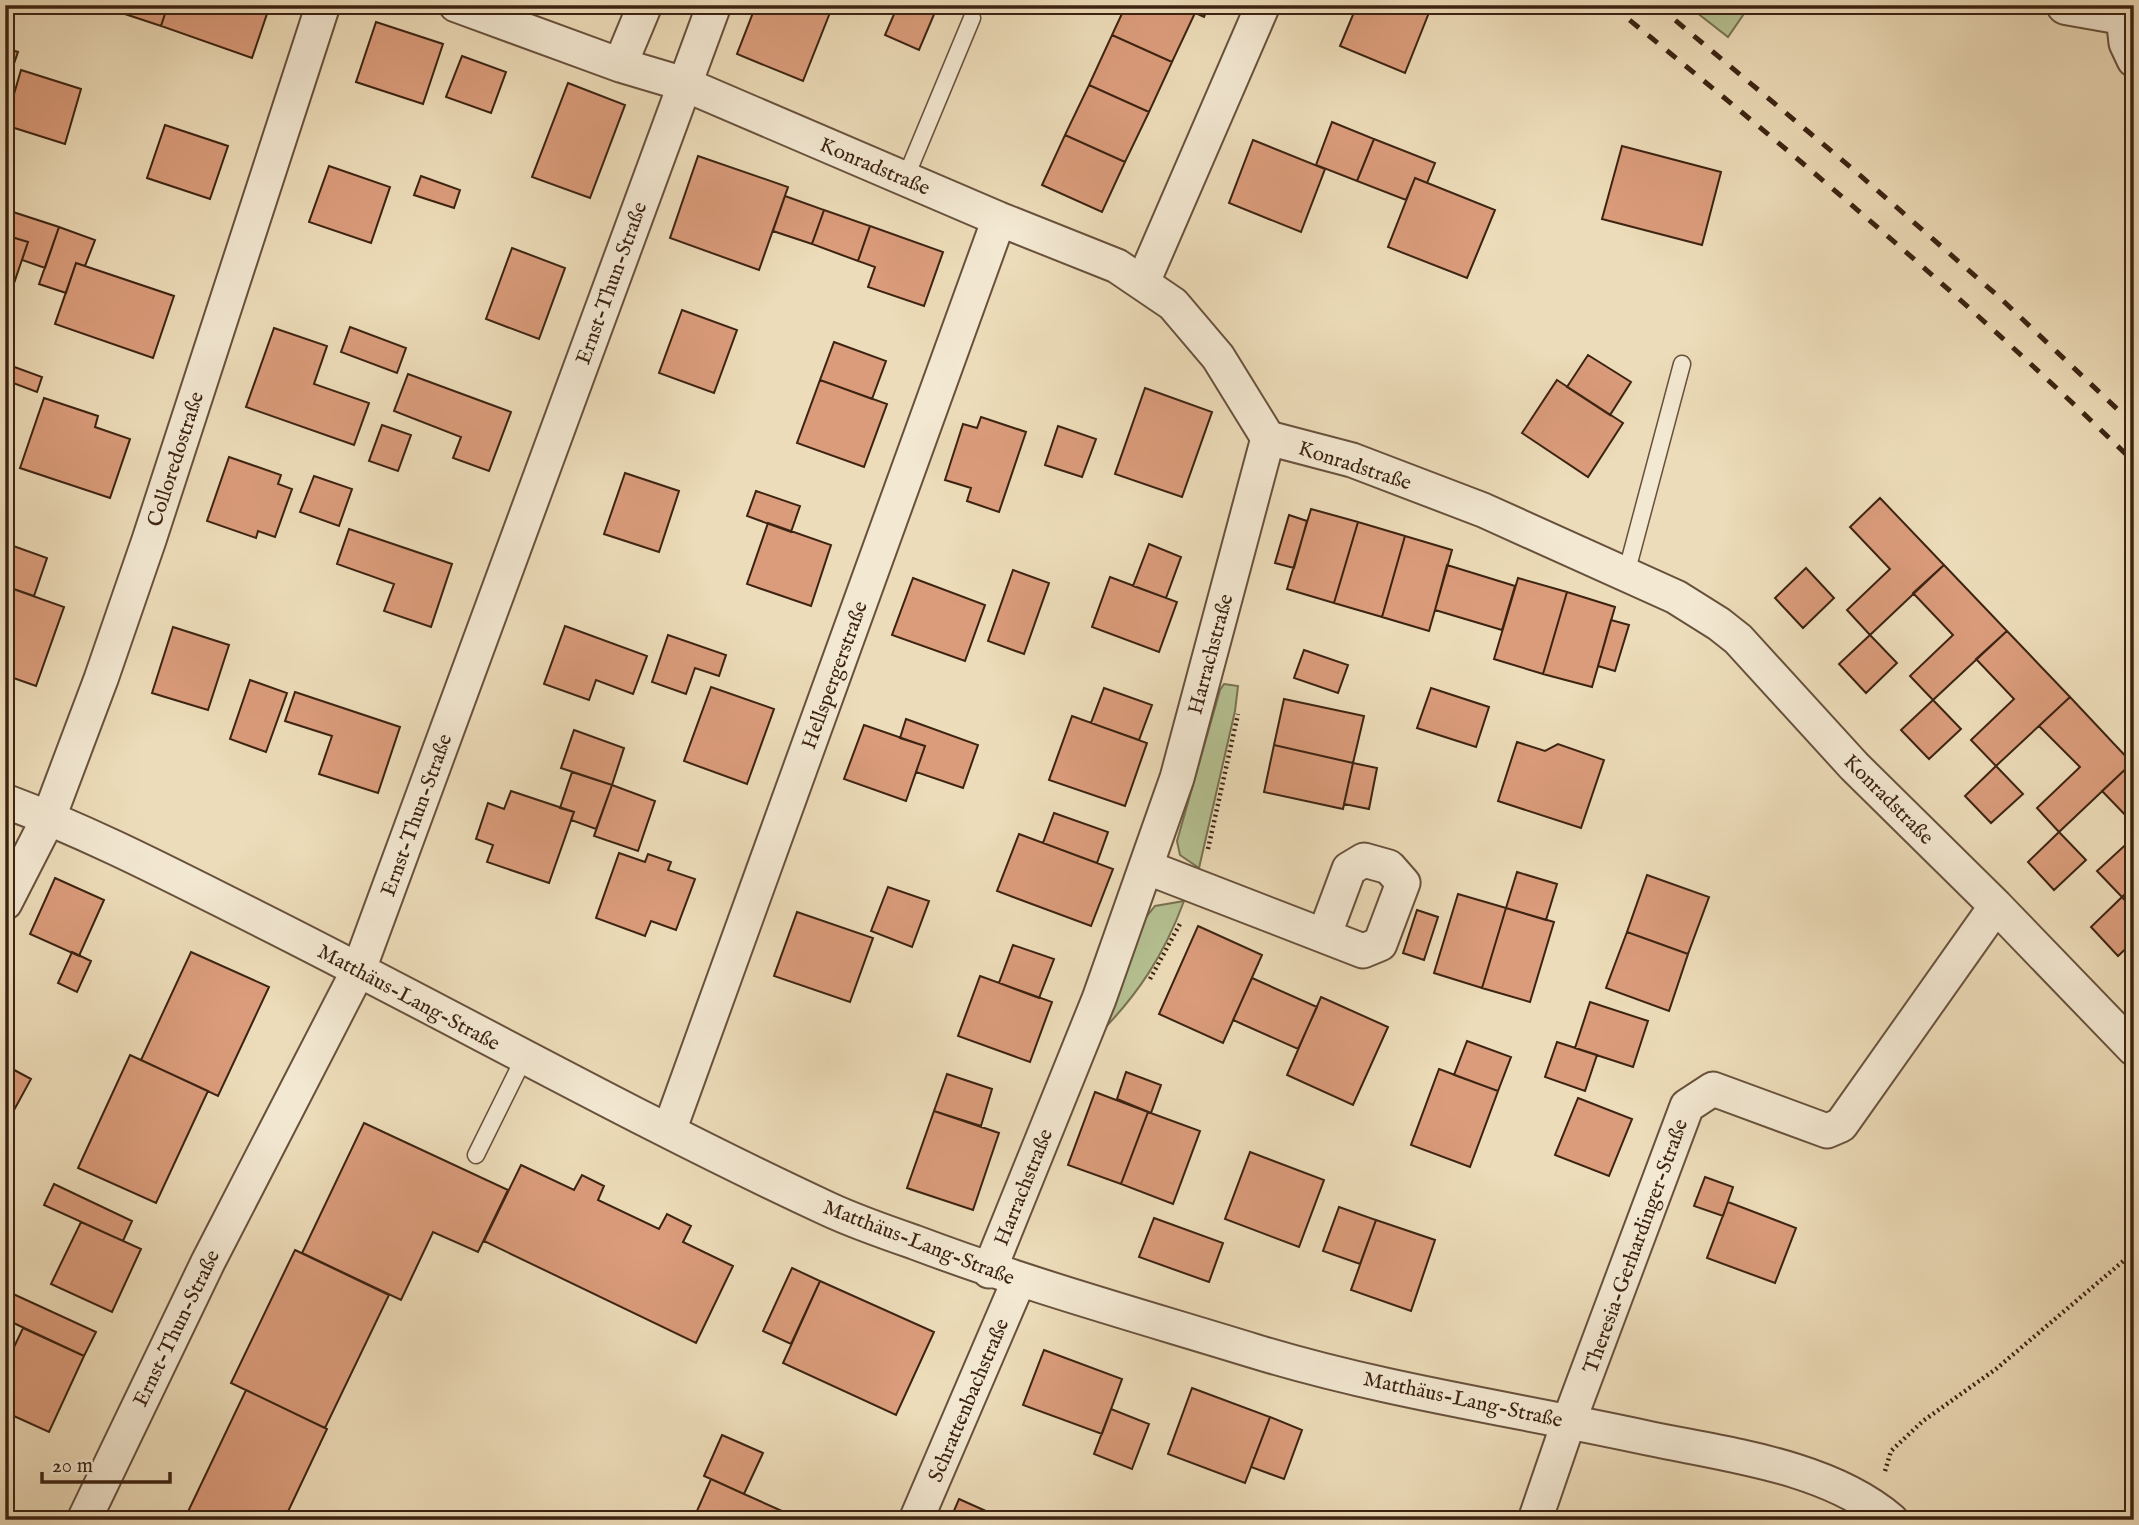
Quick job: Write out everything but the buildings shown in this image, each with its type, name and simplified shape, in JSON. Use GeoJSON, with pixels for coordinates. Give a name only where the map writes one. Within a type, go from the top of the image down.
{"type":"FeatureCollection","features":[{"type":"Feature","properties":{"kind":"street","name":"Colloredostraße"},"geometry":{"type":"LineString","coordinates":[[5,903],[48,817],[101,679],[149,540],[323,5]]}},
{"type":"Feature","properties":{"kind":"street","name":"Konradstraße"},"geometry":{"type":"LineString","coordinates":[[456,5],[620,65],[684,84],[999,219],[1117,266],[1173,304],[1218,357],[1268,438],[1352,460],[1483,510],[1675,597],[1738,639],[1854,766],[1996,906],[2134,1049]]}},
{"type":"Feature","properties":{"kind":"street"},"geometry":{"type":"LineString","coordinates":[[620,65],[645,5]]}},
{"type":"Feature","properties":{"kind":"street"},"geometry":{"type":"LineString","coordinates":[[684,84],[714,5]]}},
{"type":"Feature","properties":{"kind":"street"},"geometry":{"type":"LineString","coordinates":[[1143,282],[1263,5]]}},
{"type":"Feature","properties":{"kind":"street"},"geometry":{"type":"LineString","coordinates":[[2066,5],[2129,16],[2126,43],[2134,60]]}},
{"type":"Feature","properties":{"kind":"street","name":"Ernst-Thun-Straße"},"geometry":{"type":"LineString","coordinates":[[84,1520],[208,1262],[359,969],[684,84]]}},
{"type":"Feature","properties":{"kind":"street","name":"Hellspergerstraße"},"geometry":{"type":"LineString","coordinates":[[668,1131],[999,219]]}},
{"type":"Feature","properties":{"kind":"street","name":"Harrachstraße"},"geometry":{"type":"LineString","coordinates":[[1004,1275],[1177,778],[1268,438]]}},
{"type":"Feature","properties":{"kind":"street","name":"Matthäus-Lang-Straße"},"geometry":{"type":"LineString","coordinates":[[5,802],[48,817],[359,969],[524,1058],[833,1212],[1004,1275],[1264,1354],[1400,1388],[1769,1463],[1840,1487],[1883,1513]]}},
{"type":"Feature","properties":{"kind":"street"},"geometry":{"type":"LineString","coordinates":[[1146,867],[1324,936]]}},
{"type":"Feature","properties":{"kind":"street","name":"Theresia-Gerhardinger-Straße"},"geometry":{"type":"LineString","coordinates":[[1535,1520],[1569,1421],[1687,1106],[1713,1089],[1827,1131],[1841,1125],[1996,906]]}},
{"type":"Feature","properties":{"kind":"street","name":"Schrattenbachstraße"},"geometry":{"type":"LineString","coordinates":[[916,1520],[1004,1275]]}},
{"type":"Feature","properties":{"kind":"lane"},"geometry":{"type":"LineString","coordinates":[[905,179],[972,18]]}},
{"type":"Feature","properties":{"kind":"lane"},"geometry":{"type":"LineString","coordinates":[[1626,574],[1682,364]]}},
{"type":"Feature","properties":{"kind":"lane"},"geometry":{"type":"LineString","coordinates":[[476,1155],[524,1058]]}},
{"type":"Feature","properties":{"kind":"path"},"geometry":{"type":"LineString","coordinates":[[1883,1513],[1891,1451],[1923,1421],[1996,1369],[2134,1252]]}},
{"type":"Feature","properties":{"kind":"green space"},"geometry":{"type":"Polygon","coordinates":[[[1687,5],[1750,5],[1728,37],[1687,5]]]}},
{"type":"Feature","properties":{"kind":"green space"},"geometry":{"type":"Polygon","coordinates":[[[1224,684],[1238,686],[1235,711],[1199,868],[1180,855],[1177,841],[1220,690],[1224,684]]]}},
{"type":"Feature","properties":{"kind":"green space"},"geometry":{"type":"Polygon","coordinates":[[[1184,901],[1168,939],[1148,973],[1125,1005],[1097,1036],[1143,921],[1155,906],[1184,901]]]}},
{"type":"Feature","properties":{"kind":"railway"},"geometry":{"type":"LineString","coordinates":[[1611,5],[1878,228],[2008,343],[2134,462]]}},
{"type":"Feature","properties":{"kind":"railway"},"geometry":{"type":"LineString","coordinates":[[1657,5],[1854,170],[1998,296],[2134,425]]}}]}
